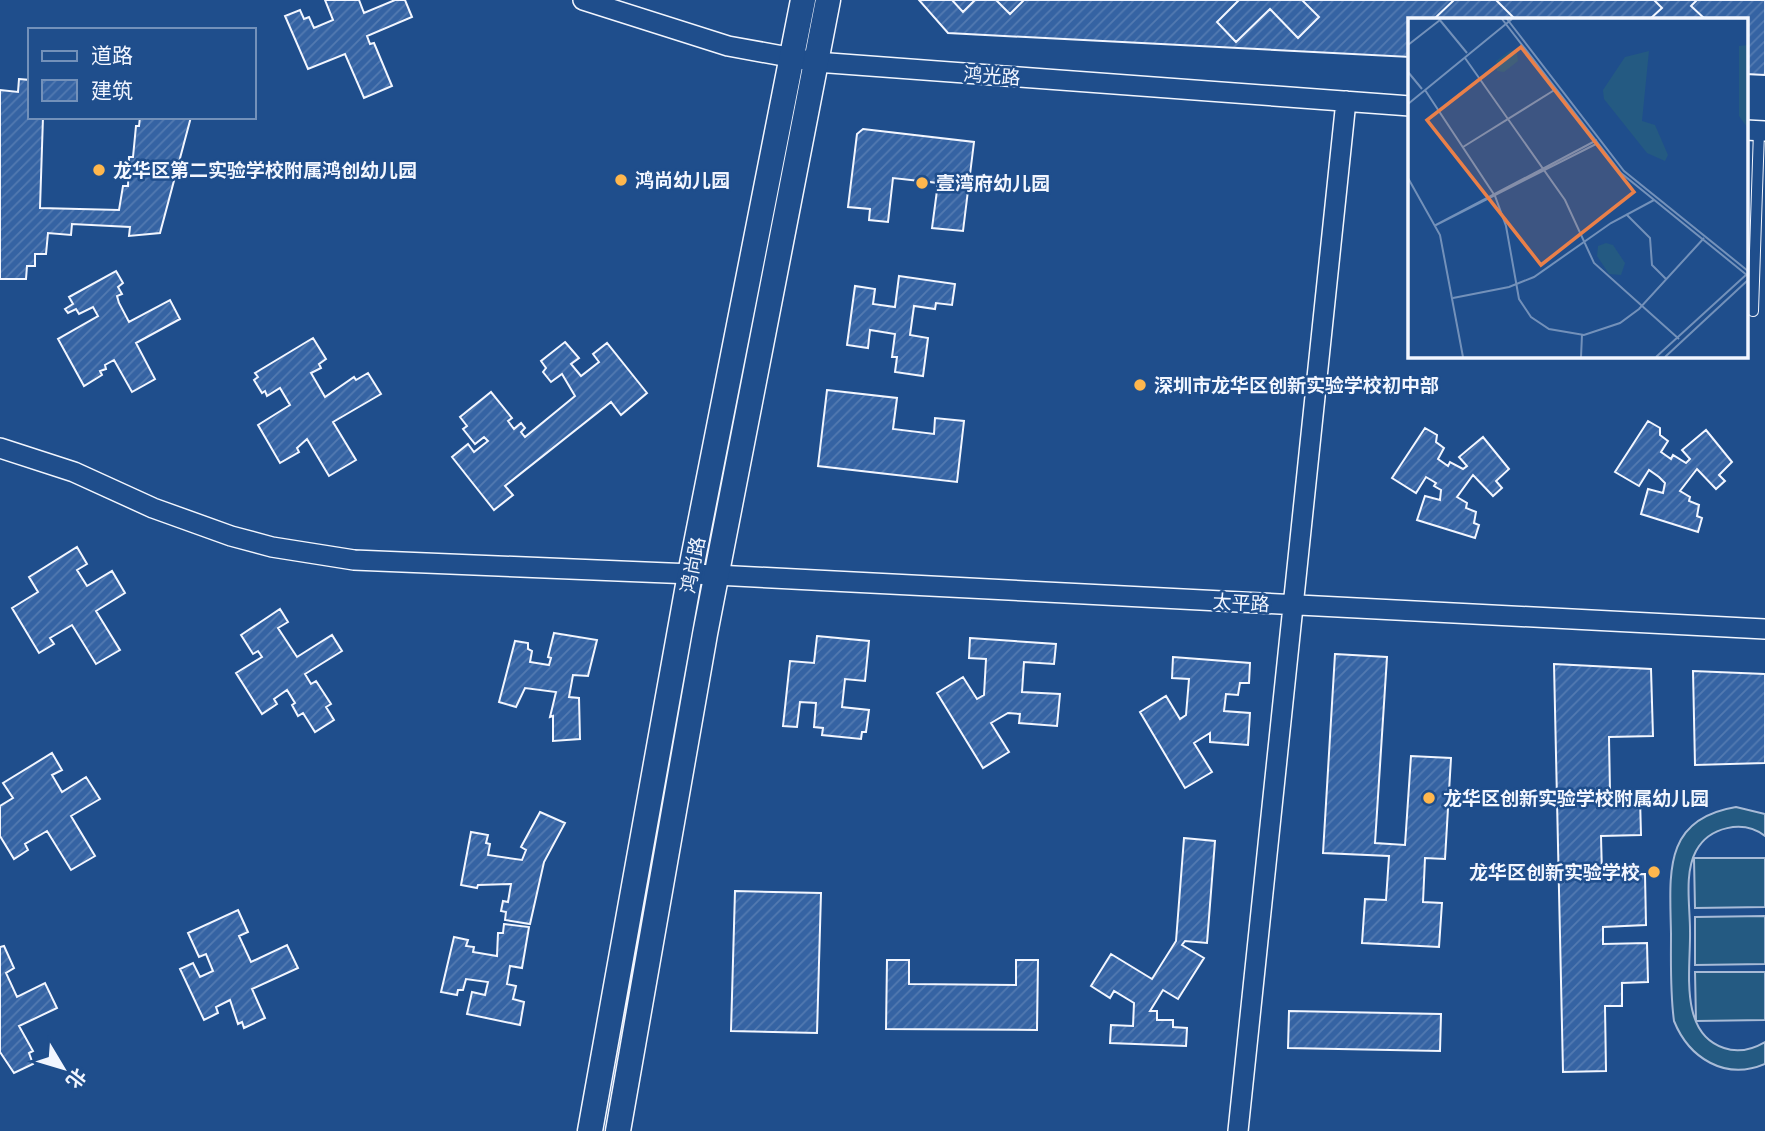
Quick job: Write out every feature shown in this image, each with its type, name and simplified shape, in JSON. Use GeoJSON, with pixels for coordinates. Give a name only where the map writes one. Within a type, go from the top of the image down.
{"type":"FeatureCollection","features":[{"type":"Feature","properties":{"kind":"street","name":"鸿光路"},"geometry":{"type":"LineString","coordinates":[[583,0],[728,46],[804,60],[1408,106]]}},
{"type":"Feature","properties":{"kind":"street","name":"鸿尚路"},"geometry":{"type":"LineString","coordinates":[[618,1131],[804,60],[803,0]]}},
{"type":"Feature","properties":{"kind":"street","name":"鸿尚路"},"geometry":{"type":"LineString","coordinates":[[590,1131],[690,574],[804,60],[828,0]]}},
{"type":"Feature","properties":{"kind":"street"},"geometry":{"type":"LineString","coordinates":[[1238,1131],[1346,101]]}},
{"type":"Feature","properties":{"kind":"street","name":"太平路"},"geometry":{"type":"LineString","coordinates":[[0,448],[74,472],[192,523],[231,536],[313,554],[396,562],[716,575],[1765,629]]}},
{"type":"Feature","properties":{"kind":"lane"},"geometry":{"type":"LineString","coordinates":[[1753,312],[1756,131]]}},
{"type":"Feature","properties":{"kind":"shaded area"},"geometry":{"type":"Polygon","coordinates":[[[1736,807],[1765,814],[1765,836],[1747,828],[1737,827],[1727,828],[1709,836],[1692,860],[1688,890],[1690,998],[1699,1029],[1709,1040],[1729,1049],[1745,1050],[1765,1042],[1765,1064],[1736,1070],[1710,1063],[1699,1055],[1689,1046],[1674,1021],[1670,891],[1675,852],[1694,823],[1712,813],[1736,807]]]}},
{"type":"Feature","properties":{"kind":"shaded area"},"geometry":{"type":"Polygon","coordinates":[[[1694,858],[1765,858],[1765,907],[1695,908],[1694,858]]]}},
{"type":"Feature","properties":{"kind":"shaded area"},"geometry":{"type":"Polygon","coordinates":[[[1765,916],[1765,964],[1695,965],[1695,917],[1765,916]]]}},
{"type":"Feature","properties":{"kind":"shaded area"},"geometry":{"type":"Polygon","coordinates":[[[1695,972],[1765,972],[1765,1020],[1696,1021],[1695,972]]]}},
{"type":"Feature","properties":{"kind":"building"},"geometry":{"type":"Polygon","coordinates":[[[325,0],[359,0],[364,13],[395,0],[405,0],[412,17],[367,36],[370,44],[374,43],[392,86],[364,98],[345,54],[308,69],[285,16],[300,10],[304,19],[309,17],[314,28],[333,20],[325,0]]]}},
{"type":"Feature","properties":{"kind":"building"},"geometry":{"type":"Polygon","coordinates":[[[919,0],[1765,0],[1765,75],[1748,74],[1748,18],[1408,18],[1408,57],[948,33],[919,0]]]}},
{"type":"Feature","properties":{"kind":"building"},"geometry":{"type":"Polygon","coordinates":[[[952,0],[975,0],[963,12],[952,0]]]}},
{"type":"Feature","properties":{"kind":"building"},"geometry":{"type":"Polygon","coordinates":[[[996,0],[1024,0],[1010,14],[996,0]]]}},
{"type":"Feature","properties":{"kind":"building"},"geometry":{"type":"Polygon","coordinates":[[[1239,0],[1302,0],[1319,17],[1298,38],[1270,9],[1236,42],[1217,22],[1239,0]]]}},
{"type":"Feature","properties":{"kind":"building"},"geometry":{"type":"Polygon","coordinates":[[[1454,0],[1496,0],[1514,18],[1435,18],[1454,0]]]}},
{"type":"Feature","properties":{"kind":"building"},"geometry":{"type":"Polygon","coordinates":[[[1654,0],[1697,0],[1691,6],[1704,18],[1651,18],[1662,8],[1654,0]]]}},
{"type":"Feature","properties":{"kind":"building"},"geometry":{"type":"Polygon","coordinates":[[[19,79],[28,80],[28,119],[43,119],[40,208],[119,210],[123,186],[128,186],[129,157],[133,157],[136,126],[139,126],[140,119],[190,119],[160,233],[129,236],[130,227],[72,224],[71,235],[48,233],[46,254],[35,254],[35,266],[27,266],[26,279],[0,279],[0,90],[18,92],[19,79]]]}},
{"type":"Feature","properties":{"kind":"building"},"geometry":{"type":"Polygon","coordinates":[[[863,129],[974,142],[963,231],[932,228],[938,183],[893,178],[888,222],[869,220],[870,209],[848,207],[857,134],[863,129]]]}},
{"type":"Feature","properties":{"kind":"building"},"geometry":{"type":"Polygon","coordinates":[[[116,271],[123,283],[118,287],[122,294],[117,296],[129,322],[170,300],[180,319],[136,343],[155,379],[132,392],[114,360],[105,365],[106,369],[100,371],[102,375],[84,386],[58,339],[98,316],[93,307],[79,314],[76,309],[68,313],[65,309],[73,304],[69,297],[116,271]]]}},
{"type":"Feature","properties":{"kind":"building"},"geometry":{"type":"Polygon","coordinates":[[[899,276],[955,284],[952,305],[936,303],[935,309],[914,306],[910,335],[928,338],[923,376],[895,372],[897,357],[892,357],[895,334],[870,330],[868,348],[847,345],[855,286],[875,289],[873,304],[895,307],[899,276]]]}},
{"type":"Feature","properties":{"kind":"building"},"geometry":{"type":"Polygon","coordinates":[[[313,338],[326,359],[319,364],[321,368],[311,373],[325,397],[354,377],[356,380],[368,373],[381,394],[333,422],[356,460],[329,476],[307,439],[297,448],[299,452],[280,463],[258,425],[290,405],[280,388],[267,396],[265,391],[262,393],[254,380],[258,377],[255,373],[313,338]]]}},
{"type":"Feature","properties":{"kind":"building"},"geometry":{"type":"Polygon","coordinates":[[[565,342],[579,358],[571,364],[581,376],[599,362],[593,354],[607,343],[647,393],[621,415],[611,402],[505,486],[513,495],[494,510],[452,457],[468,444],[474,452],[488,441],[484,437],[475,444],[463,429],[467,426],[460,417],[491,392],[512,418],[508,421],[514,429],[521,423],[525,428],[521,432],[525,437],[575,396],[562,374],[551,382],[543,372],[546,368],[541,361],[565,342]]]}},
{"type":"Feature","properties":{"kind":"building"},"geometry":{"type":"Polygon","coordinates":[[[827,390],[897,398],[893,429],[934,434],[935,418],[964,421],[957,482],[818,466],[827,390]]]}},
{"type":"Feature","properties":{"kind":"building"},"geometry":{"type":"Polygon","coordinates":[[[1648,421],[1660,428],[1660,435],[1668,441],[1661,452],[1671,459],[1673,455],[1686,463],[1690,459],[1682,450],[1706,430],[1732,462],[1719,475],[1725,481],[1716,489],[1697,469],[1680,491],[1690,497],[1689,501],[1699,505],[1697,516],[1702,518],[1698,532],[1641,514],[1648,489],[1663,493],[1665,483],[1659,477],[1649,470],[1639,486],[1615,472],[1648,421]]]}},
{"type":"Feature","properties":{"kind":"building"},"geometry":{"type":"Polygon","coordinates":[[[1425,428],[1437,435],[1436,442],[1444,448],[1438,459],[1448,466],[1450,462],[1463,469],[1467,466],[1459,457],[1483,437],[1509,469],[1496,481],[1502,488],[1493,496],[1473,475],[1457,497],[1467,503],[1466,508],[1476,512],[1474,523],[1479,525],[1475,538],[1417,520],[1425,496],[1440,500],[1441,490],[1434,486],[1436,483],[1426,477],[1416,493],[1392,478],[1425,428]]]}},
{"type":"Feature","properties":{"kind":"building"},"geometry":{"type":"Polygon","coordinates":[[[77,547],[87,564],[77,570],[87,586],[112,571],[125,593],[96,611],[120,650],[96,664],[72,625],[50,638],[54,644],[39,653],[12,608],[38,592],[29,577],[77,547]]]}},
{"type":"Feature","properties":{"kind":"building"},"geometry":{"type":"Polygon","coordinates":[[[280,609],[288,622],[278,628],[297,657],[332,635],[342,651],[305,674],[311,684],[316,681],[331,704],[326,707],[334,720],[315,732],[303,713],[298,716],[292,705],[295,703],[287,690],[274,699],[277,704],[262,714],[236,673],[262,657],[258,651],[253,654],[241,635],[280,609]]]}},
{"type":"Feature","properties":{"kind":"building"},"geometry":{"type":"Polygon","coordinates":[[[554,633],[597,640],[588,676],[573,675],[569,697],[579,698],[580,739],[553,741],[553,716],[550,717],[556,692],[525,688],[516,707],[499,702],[515,641],[528,643],[528,649],[532,651],[530,662],[549,665],[551,658],[548,657],[554,633]]]}},
{"type":"Feature","properties":{"kind":"building"},"geometry":{"type":"Polygon","coordinates":[[[817,636],[869,641],[865,681],[845,679],[842,707],[869,710],[866,732],[862,732],[861,739],[822,735],[823,728],[814,727],[816,703],[800,702],[797,727],[783,726],[790,661],[814,663],[817,636]]]}},
{"type":"Feature","properties":{"kind":"building"},"geometry":{"type":"Polygon","coordinates":[[[970,638],[1056,644],[1054,664],[1024,662],[1022,692],[1060,694],[1057,726],[1019,723],[1020,714],[1008,713],[991,723],[1009,752],[983,768],[937,693],[963,677],[977,699],[984,695],[986,659],[969,658],[970,638]]]}},
{"type":"Feature","properties":{"kind":"building"},"geometry":{"type":"Polygon","coordinates":[[[1335,654],[1387,657],[1375,843],[1405,845],[1411,756],[1451,758],[1445,859],[1425,858],[1423,902],[1442,903],[1439,947],[1362,943],[1365,899],[1386,900],[1389,856],[1323,853],[1335,654]]]}},
{"type":"Feature","properties":{"kind":"building"},"geometry":{"type":"Polygon","coordinates":[[[1173,657],[1250,663],[1249,683],[1240,683],[1238,695],[1226,694],[1224,711],[1250,713],[1248,745],[1210,742],[1210,733],[1194,743],[1212,772],[1185,788],[1140,712],[1166,696],[1180,719],[1186,715],[1189,679],[1172,678],[1173,657]]]}},
{"type":"Feature","properties":{"kind":"building"},"geometry":{"type":"Polygon","coordinates":[[[1554,664],[1651,669],[1653,736],[1609,737],[1610,792],[1600,792],[1600,799],[1640,798],[1641,835],[1601,836],[1602,875],[1645,874],[1646,925],[1603,927],[1603,944],[1647,943],[1648,982],[1622,983],[1622,1006],[1605,1006],[1606,1071],[1563,1072],[1554,664]]]}},
{"type":"Feature","properties":{"kind":"building"},"geometry":{"type":"Polygon","coordinates":[[[1693,671],[1765,674],[1765,763],[1695,765],[1693,671]]]}},
{"type":"Feature","properties":{"kind":"building"},"geometry":{"type":"Polygon","coordinates":[[[52,753],[62,770],[52,775],[62,792],[86,777],[100,799],[71,816],[95,856],[71,870],[47,831],[25,844],[28,850],[14,859],[0,836],[0,806],[13,798],[3,783],[52,753]]]}},
{"type":"Feature","properties":{"kind":"building"},"geometry":{"type":"Polygon","coordinates":[[[540,812],[565,823],[544,862],[530,924],[505,920],[506,912],[501,911],[503,901],[508,902],[511,884],[478,885],[477,888],[461,885],[471,832],[488,835],[488,855],[522,860],[526,850],[521,847],[540,812]]]}},
{"type":"Feature","properties":{"kind":"building"},"geometry":{"type":"Polygon","coordinates":[[[1184,838],[1215,841],[1207,943],[1185,941],[1182,945],[1204,958],[1178,999],[1163,990],[1150,1011],[1157,1011],[1157,1020],[1173,1020],[1173,1027],[1187,1028],[1186,1046],[1110,1043],[1111,1025],[1133,1026],[1134,1003],[1114,991],[1110,998],[1091,986],[1111,954],[1152,979],[1176,941],[1184,838]]]}},
{"type":"Feature","properties":{"kind":"building"},"geometry":{"type":"Polygon","coordinates":[[[735,891],[821,893],[817,1033],[731,1031],[735,891]]]}},
{"type":"Feature","properties":{"kind":"building"},"geometry":{"type":"Polygon","coordinates":[[[238,910],[248,932],[239,936],[251,962],[287,945],[298,968],[252,989],[265,1018],[244,1028],[242,1022],[238,1024],[230,1000],[216,1007],[218,1013],[204,1020],[180,969],[193,963],[200,977],[213,971],[206,954],[199,957],[188,933],[238,910]]]}},
{"type":"Feature","properties":{"kind":"building"},"geometry":{"type":"Polygon","coordinates":[[[504,924],[529,927],[522,968],[510,966],[507,984],[516,986],[513,999],[524,1002],[520,1025],[467,1014],[472,992],[485,995],[488,982],[466,979],[463,990],[458,990],[457,995],[441,992],[454,937],[468,940],[466,946],[474,947],[473,952],[497,956],[498,933],[503,933],[504,924]]]}},
{"type":"Feature","properties":{"kind":"building"},"geometry":{"type":"Polygon","coordinates":[[[4,946],[14,968],[6,973],[17,997],[45,983],[57,1008],[19,1026],[33,1051],[29,1053],[33,1064],[14,1073],[0,1052],[0,947],[4,946]]]}},
{"type":"Feature","properties":{"kind":"building"},"geometry":{"type":"Polygon","coordinates":[[[887,960],[909,960],[909,984],[1016,985],[1016,960],[1038,960],[1037,1030],[886,1029],[887,960]]]}},
{"type":"Feature","properties":{"kind":"building"},"geometry":{"type":"Polygon","coordinates":[[[1289,1011],[1441,1014],[1440,1051],[1288,1048],[1289,1011]]]}},
{"type":"Feature","properties":{"kind":"place","name":"龙华区第二实验学校附属鸿创幼儿园"},"geometry":{"type":"Point","coordinates":[99,170]}},
{"type":"Feature","properties":{"kind":"place","name":"鸿尚幼儿园"},"geometry":{"type":"Point","coordinates":[621,180]}},
{"type":"Feature","properties":{"kind":"place","name":"壹湾府幼儿园"},"geometry":{"type":"Point","coordinates":[922,183]}},
{"type":"Feature","properties":{"kind":"place","name":"深圳市龙华区创新实验学校初中部"},"geometry":{"type":"Point","coordinates":[1140,385]}},
{"type":"Feature","properties":{"kind":"place","name":"龙华区创新实验学校附属幼儿园"},"geometry":{"type":"Point","coordinates":[1429,798]}},
{"type":"Feature","properties":{"kind":"place","name":"龙华区创新实验学校"},"geometry":{"type":"Point","coordinates":[1654,872]}}]}
